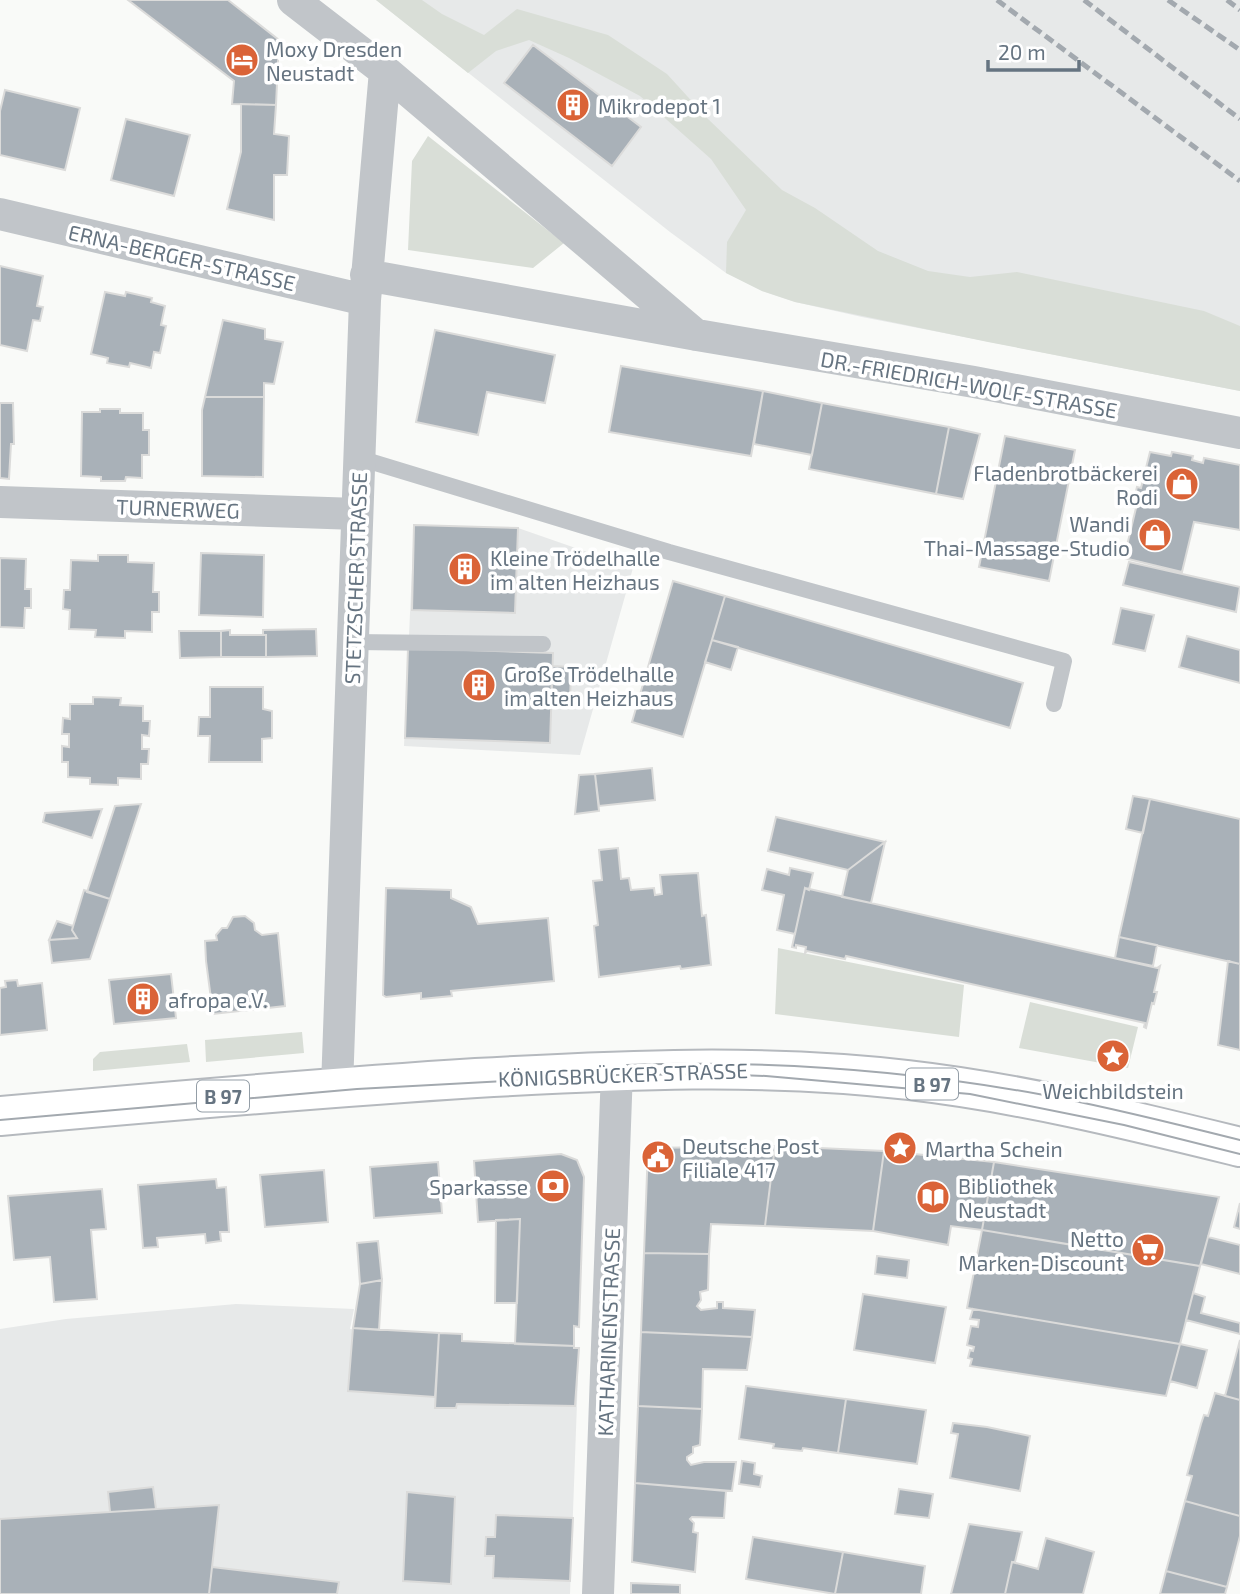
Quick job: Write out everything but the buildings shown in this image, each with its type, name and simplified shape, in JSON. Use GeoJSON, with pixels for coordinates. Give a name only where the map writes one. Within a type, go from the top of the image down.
{"type":"FeatureCollection","features":[{"type":"Feature","properties":{"kind":"main road","name":"KÖNIGSBRÜCKER STRASSE"},"geometry":{"type":"LineString","coordinates":[[0,1116],[337,1087],[617,1070],[739,1069],[907,1080],[1019,1096],[1116,1116],[1240,1147]]}},
{"type":"Feature","properties":{"kind":"street"},"geometry":{"type":"LineString","coordinates":[[293,0],[385,71],[697,335]]}},
{"type":"Feature","properties":{"kind":"street","name":"STETZSCHER STRASSE"},"geometry":{"type":"LineString","coordinates":[[337,1087],[365,287],[385,71]]}},
{"type":"Feature","properties":{"kind":"street","name":"ERNA-BERGER-STRASSE"},"geometry":{"type":"LineString","coordinates":[[0,214],[365,287]]}},
{"type":"Feature","properties":{"kind":"street","name":"DR.-FRIEDRICH-WOLF-STRASSE"},"geometry":{"type":"LineString","coordinates":[[365,287],[697,335],[974,382],[1240,433]]}},
{"type":"Feature","properties":{"kind":"street","name":"TURNERWEG"},"geometry":{"type":"LineString","coordinates":[[0,502],[357,514]]}},
{"type":"Feature","properties":{"kind":"street","name":"KATHARINENSTRASSE"},"geometry":{"type":"LineString","coordinates":[[598,1594],[617,1070]]}},
{"type":"Feature","properties":{"kind":"lane"},"geometry":{"type":"LineString","coordinates":[[359,458],[669,552],[1064,661],[1054,704]]}},
{"type":"Feature","properties":{"kind":"lane"},"geometry":{"type":"LineString","coordinates":[[353,642],[543,644]]}},
{"type":"Feature","properties":{"kind":"shaded area"},"geometry":{"type":"Polygon","coordinates":[[[376,0],[1240,0],[1240,391],[862,317],[795,302],[762,291],[726,273],[670,232],[376,0]]]}},
{"type":"Feature","properties":{"kind":"shaded area"},"geometry":{"type":"Polygon","coordinates":[[[376,0],[422,0],[442,14],[484,35],[517,9],[608,35],[667,74],[708,119],[782,190],[815,208],[878,251],[928,271],[970,277],[1017,272],[1204,311],[1240,326],[1240,391],[795,302],[762,291],[726,273],[727,242],[746,210],[711,159],[640,96],[529,40],[496,51],[468,73],[376,0]]]}},
{"type":"Feature","properties":{"kind":"shaded area"},"geometry":{"type":"Polygon","coordinates":[[[428,136],[564,243],[533,268],[408,250],[412,161],[428,136]]]}},
{"type":"Feature","properties":{"kind":"shaded area"},"geometry":{"type":"Polygon","coordinates":[[[414,525],[518,528],[633,568],[580,755],[404,746],[414,525]]]}},
{"type":"Feature","properties":{"kind":"shaded area"},"geometry":{"type":"Polygon","coordinates":[[[778,948],[964,985],[959,1037],[775,1014],[778,948]]]}},
{"type":"Feature","properties":{"kind":"shaded area"},"geometry":{"type":"Polygon","coordinates":[[[1030,1002],[1138,1027],[1128,1068],[1019,1048],[1030,1002]]]}},
{"type":"Feature","properties":{"kind":"shaded area"},"geometry":{"type":"Polygon","coordinates":[[[302,1032],[304,1053],[206,1062],[205,1040],[302,1032]]]}},
{"type":"Feature","properties":{"kind":"shaded area"},"geometry":{"type":"Polygon","coordinates":[[[187,1044],[190,1062],[93,1071],[93,1059],[100,1052],[187,1044]]]}},
{"type":"Feature","properties":{"kind":"shaded area"},"geometry":{"type":"Polygon","coordinates":[[[236,1304],[354,1309],[350,1329],[462,1334],[463,1341],[579,1348],[570,1594],[0,1594],[0,1329],[66,1319],[236,1304]]]}},
{"type":"Feature","properties":{"kind":"tram line"},"geometry":{"type":"LineString","coordinates":[[627,1065],[784,1066],[941,1079],[1069,1100],[1240,1140]]}},
{"type":"Feature","properties":{"kind":"tram line"},"geometry":{"type":"LineString","coordinates":[[0,1120],[357,1089],[617,1075],[713,1074],[766,1076],[970,1094],[1124,1125],[1240,1154]]}},
{"type":"Feature","properties":{"kind":"railway"},"geometry":{"type":"LineString","coordinates":[[997,0],[1240,181]]}},
{"type":"Feature","properties":{"kind":"railway"},"geometry":{"type":"LineString","coordinates":[[1084,0],[1240,119]]}},
{"type":"Feature","properties":{"kind":"railway"},"geometry":{"type":"LineString","coordinates":[[1168,0],[1240,50]]}},
{"type":"Feature","properties":{"kind":"railway"},"geometry":{"type":"LineString","coordinates":[[1227,0],[1240,10]]}},
{"type":"Feature","properties":{"kind":"place","name":"Moxy Dresden Neustadt"},"geometry":{"type":"Point","coordinates":[242,60]}},
{"type":"Feature","properties":{"kind":"place","name":"Mikrodepot 1"},"geometry":{"type":"Point","coordinates":[573,105]}},
{"type":"Feature","properties":{"kind":"place","name":"Fladenbrotbäckerei Rodi"},"geometry":{"type":"Point","coordinates":[1182,484]}},
{"type":"Feature","properties":{"kind":"place","name":"Wandi Thai-Massage-Studio"},"geometry":{"type":"Point","coordinates":[1155,535]}},
{"type":"Feature","properties":{"kind":"place","name":"Kleine Trödelhalle im alten Heizhaus"},"geometry":{"type":"Point","coordinates":[465,569]}},
{"type":"Feature","properties":{"kind":"place","name":"Große Trödelhalle im alten Heizhaus"},"geometry":{"type":"Point","coordinates":[479,685]}},
{"type":"Feature","properties":{"kind":"place","name":"afropa e.V."},"geometry":{"type":"Point","coordinates":[143,999]}},
{"type":"Feature","properties":{"kind":"place","name":"Weichbildstein"},"geometry":{"type":"Point","coordinates":[1113,1056]}},
{"type":"Feature","properties":{"kind":"place","name":"Martha Schein"},"geometry":{"type":"Point","coordinates":[900,1148]}},
{"type":"Feature","properties":{"kind":"place","name":"Deutsche Post Filiale 417"},"geometry":{"type":"Point","coordinates":[658,1157]}},
{"type":"Feature","properties":{"kind":"place","name":"Sparkasse"},"geometry":{"type":"Point","coordinates":[553,1186]}},
{"type":"Feature","properties":{"kind":"place","name":"Bibliothek Neustadt"},"geometry":{"type":"Point","coordinates":[933,1197]}},
{"type":"Feature","properties":{"kind":"place","name":"Netto Marken-Discount"},"geometry":{"type":"Point","coordinates":[1148,1250]}}]}
